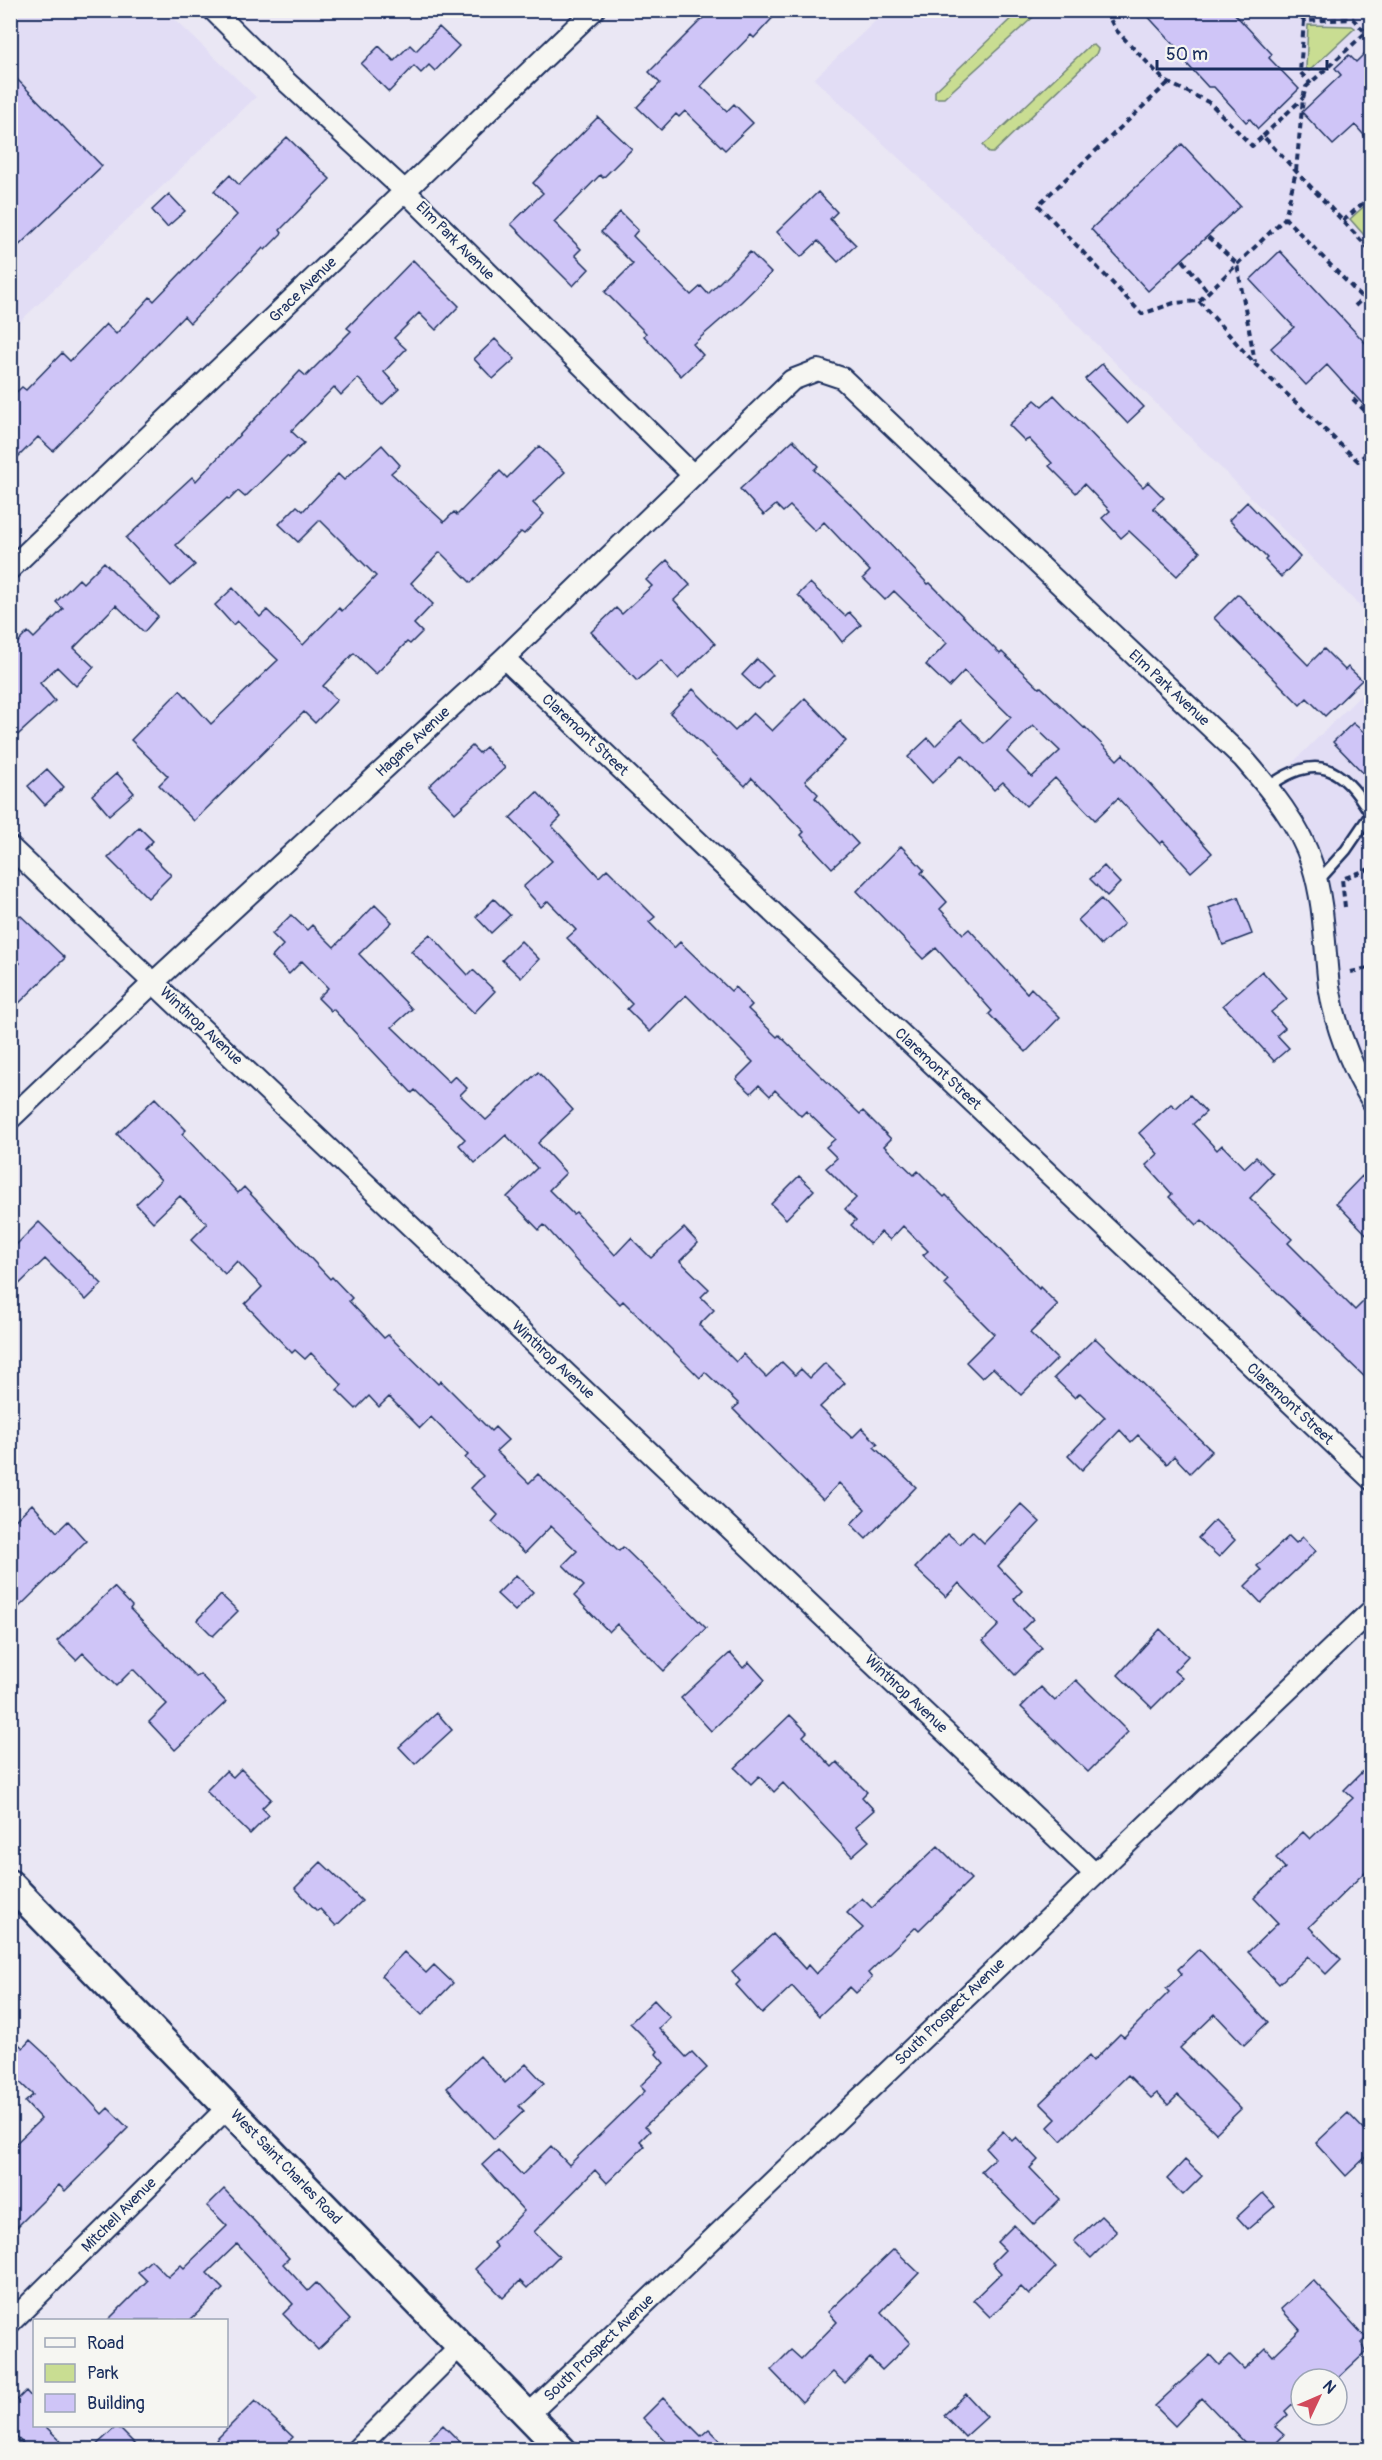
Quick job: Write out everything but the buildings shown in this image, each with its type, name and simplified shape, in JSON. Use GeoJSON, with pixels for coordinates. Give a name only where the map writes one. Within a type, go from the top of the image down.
{"type":"FeatureCollection","features":[{"type":"Feature","properties":{"kind":"main road","name":"West Saint Charles Road"},"geometry":{"type":"LineString","coordinates":[[10,1884],[562,2450]]}},
{"type":"Feature","properties":{"kind":"street","name":"Elm Park Avenue"},"geometry":{"type":"LineString","coordinates":[[213,10],[265,62],[406,192],[693,475]]}},
{"type":"Feature","properties":{"kind":"street","name":"Grace Avenue"},"geometry":{"type":"LineString","coordinates":[[10,569],[406,192],[468,128],[594,10]]}},
{"type":"Feature","properties":{"kind":"street","name":"Elm Park Avenue"},"geometry":{"type":"LineString","coordinates":[[818,370],[842,378],[1243,758],[1268,787],[1304,842],[1317,882],[1323,915],[1333,1007],[1351,1061],[1371,1101]]}},
{"type":"Feature","properties":{"kind":"street","name":"Hagans Avenue"},"geometry":{"type":"LineString","coordinates":[[10,1119],[154,982],[504,658],[792,380],[818,370]]}},
{"type":"Feature","properties":{"kind":"street","name":"Claremont Street"},"geometry":{"type":"LineString","coordinates":[[504,658],[1371,1480]]}},
{"type":"Feature","properties":{"kind":"street","name":"Winthrop Avenue"},"geometry":{"type":"LineString","coordinates":[[10,848],[1095,1874]]}},
{"type":"Feature","properties":{"kind":"street","name":"South Prospect Avenue"},"geometry":{"type":"LineString","coordinates":[[528,2415],[1371,1610]]}},
{"type":"Feature","properties":{"kind":"street","name":"Mitchell Avenue"},"geometry":{"type":"LineString","coordinates":[[10,2323],[228,2107]]}},
{"type":"Feature","properties":{"kind":"street"},"geometry":{"type":"LineString","coordinates":[[356,2450],[460,2345]]}},
{"type":"Feature","properties":{"kind":"lane"},"geometry":{"type":"LineString","coordinates":[[1268,787],[1281,777],[1298,770],[1314,767],[1330,769],[1347,779],[1371,812],[1346,850],[1317,882]]}},
{"type":"Feature","properties":{"kind":"path"},"geometry":{"type":"LineString","coordinates":[[1110,10],[1109,17],[1115,29],[1168,83],[1210,103],[1252,146],[1303,98]]}},
{"type":"Feature","properties":{"kind":"path"},"geometry":{"type":"LineString","coordinates":[[1294,10],[1304,21],[1300,72],[1311,84]]}},
{"type":"Feature","properties":{"kind":"path"},"geometry":{"type":"LineString","coordinates":[[1304,21],[1353,20],[1365,32]]}},
{"type":"Feature","properties":{"kind":"path"},"geometry":{"type":"LineString","coordinates":[[1168,83],[1038,205],[1143,314],[1174,303],[1199,301],[1285,218],[1296,171],[1306,87],[1371,27]]}},
{"type":"Feature","properties":{"kind":"path"},"geometry":{"type":"LineString","coordinates":[[1263,136],[1371,252]]}},
{"type":"Feature","properties":{"kind":"path"},"geometry":{"type":"LineString","coordinates":[[1343,221],[1371,195]]}},
{"type":"Feature","properties":{"kind":"path"},"geometry":{"type":"LineString","coordinates":[[1285,218],[1371,308]]}},
{"type":"Feature","properties":{"kind":"path"},"geometry":{"type":"LineString","coordinates":[[1208,237],[1237,264],[1255,364]]}},
{"type":"Feature","properties":{"kind":"path"},"geometry":{"type":"LineString","coordinates":[[1183,260],[1209,292]]}},
{"type":"Feature","properties":{"kind":"path"},"geometry":{"type":"LineString","coordinates":[[1355,306],[1371,290]]}},
{"type":"Feature","properties":{"kind":"path"},"geometry":{"type":"LineString","coordinates":[[1199,301],[1255,364],[1358,461],[1371,449]]}},
{"type":"Feature","properties":{"kind":"path"},"geometry":{"type":"LineString","coordinates":[[1353,399],[1371,418]]}},
{"type":"Feature","properties":{"kind":"path"},"geometry":{"type":"LineString","coordinates":[[1346,914],[1342,879],[1371,868]]}},
{"type":"Feature","properties":{"kind":"path"},"geometry":{"type":"LineString","coordinates":[[1350,961],[1352,981]]}},
{"type":"Feature","properties":{"kind":"path"},"geometry":{"type":"LineString","coordinates":[[1351,972],[1371,967]]}},
{"type":"Feature","properties":{"kind":"shaded area"},"geometry":{"type":"Polygon","coordinates":[[[11,11],[166,11],[256,97],[11,330],[11,11]]]}},
{"type":"Feature","properties":{"kind":"shaded area"},"geometry":{"type":"Polygon","coordinates":[[[886,11],[1371,11],[1371,617],[1068,316],[814,79],[886,11]]]}},
{"type":"Feature","properties":{"kind":"shaded area"},"geometry":{"type":"Polygon","coordinates":[[[1371,685],[1371,1099],[1351,1061],[1319,888],[1268,787],[1371,685]]]}},
{"type":"Feature","properties":{"kind":"green space"},"geometry":{"type":"Polygon","coordinates":[[[1019,11],[1040,11],[944,98],[935,98],[935,91],[1019,11]]]}},
{"type":"Feature","properties":{"kind":"green space"},"geometry":{"type":"Polygon","coordinates":[[[1308,25],[1352,26],[1355,28],[1309,71],[1306,68],[1308,25]]]}},
{"type":"Feature","properties":{"kind":"green space"},"geometry":{"type":"Polygon","coordinates":[[[1094,45],[1098,49],[1096,54],[993,153],[989,153],[983,145],[1089,46],[1094,45]]]}},
{"type":"Feature","properties":{"kind":"green space"},"geometry":{"type":"Polygon","coordinates":[[[1371,200],[1371,243],[1350,219],[1371,200]]]}}]}
